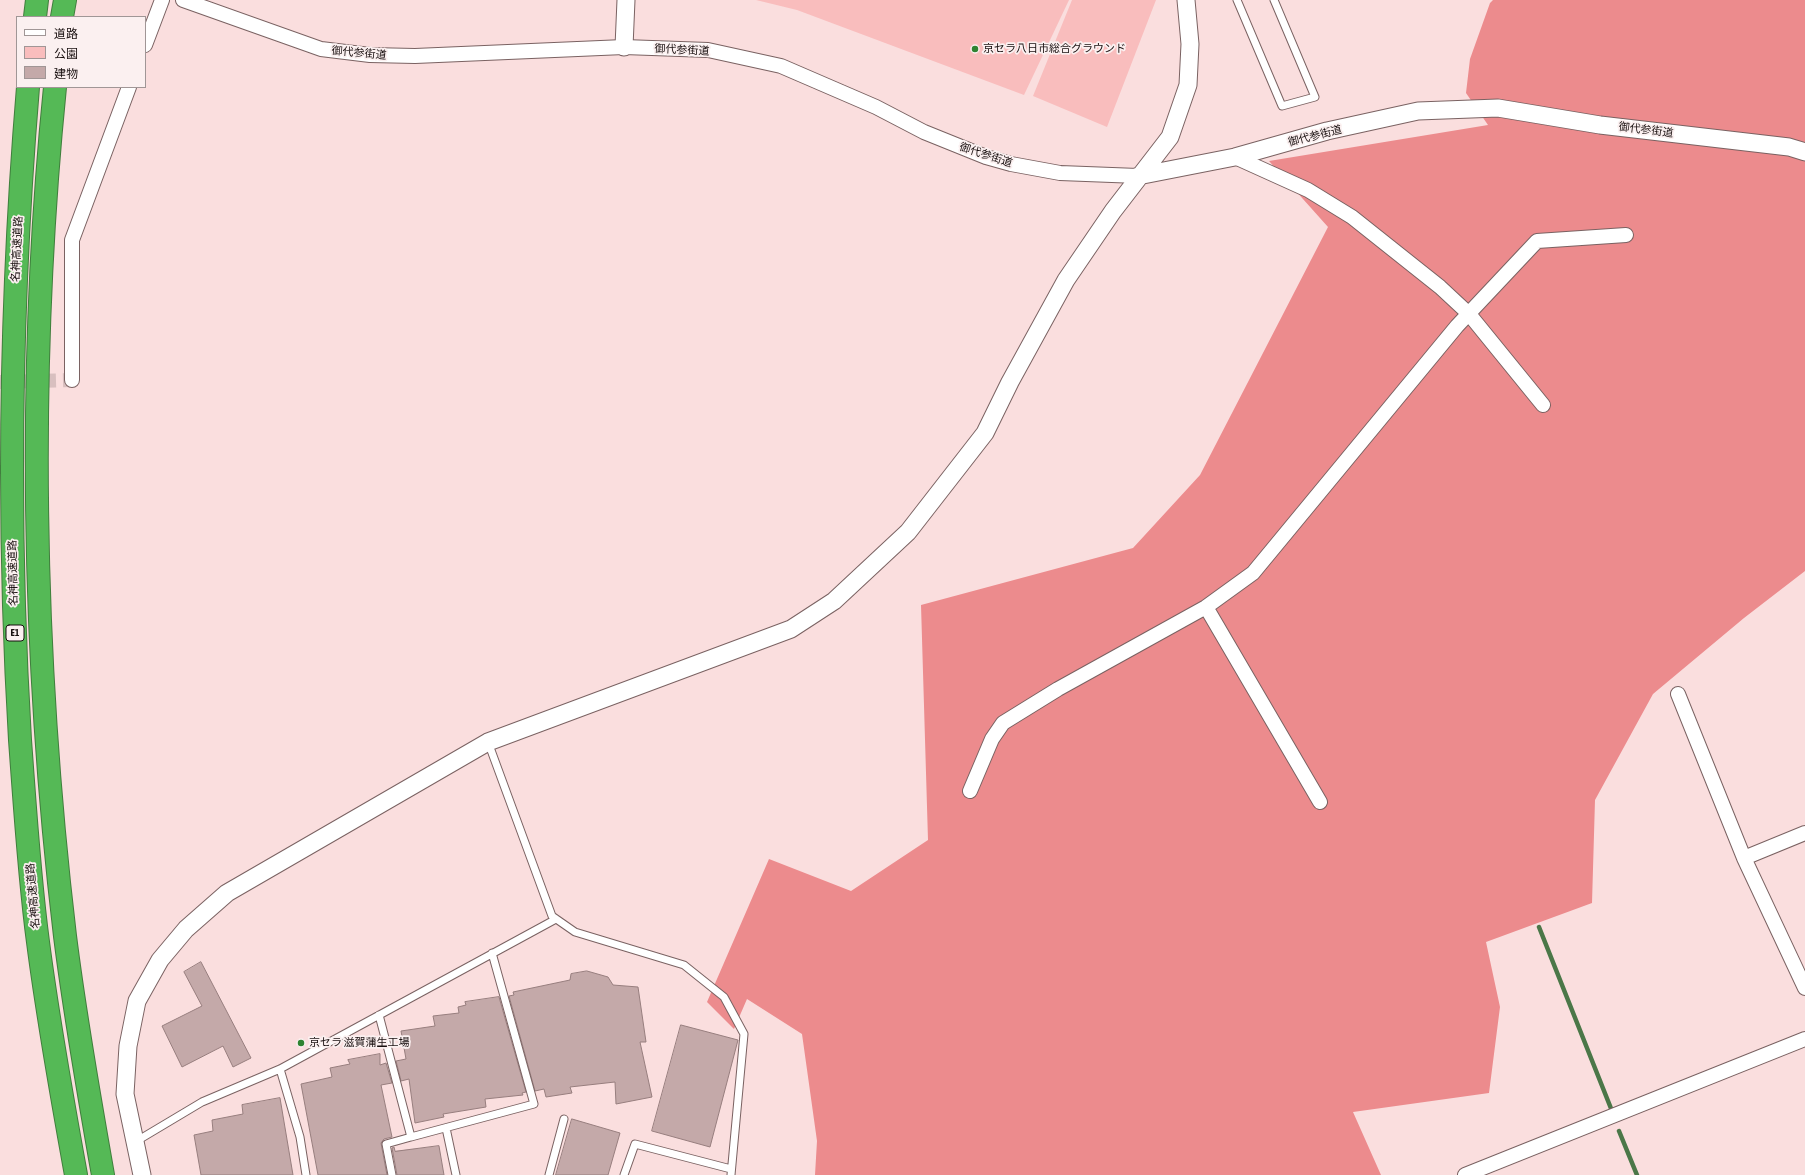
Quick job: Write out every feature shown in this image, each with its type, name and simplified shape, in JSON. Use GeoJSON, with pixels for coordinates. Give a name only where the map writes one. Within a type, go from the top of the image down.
{"type":"FeatureCollection","features":[{"type":"Feature","properties":{"kind":"highway"},"geometry":{"type":"LineString","coordinates":[[35,16],[37,0]]}},
{"type":"Feature","properties":{"kind":"highway"},"geometry":{"type":"LineString","coordinates":[[62,16],[65,0]]}},
{"type":"Feature","properties":{"kind":"highway","name":"名神高速道路"},"geometry":{"type":"LineString","coordinates":[[28,88],[21,178],[13,351],[12,497],[15,652],[25,809],[37,940],[56,1071],[76,1175]]}},
{"type":"Feature","properties":{"kind":"highway"},"geometry":{"type":"LineString","coordinates":[[54,88],[46,179],[38,350],[38,495],[42,651],[53,806],[65,936],[83,1065],[103,1175]]}},
{"type":"Feature","properties":{"kind":"street"},"geometry":{"type":"LineString","coordinates":[[146,42],[162,0]]}},
{"type":"Feature","properties":{"kind":"street","name":"御代参街道"},"geometry":{"type":"LineString","coordinates":[[183,0],[321,49],[370,55],[415,56],[624,47],[708,50],[781,66],[876,107],[924,132],[986,157],[1011,164],[1060,173],[1138,176],[1235,157],[1327,132],[1418,111],[1498,108],[1600,125],[1789,147],[1805,152]]}},
{"type":"Feature","properties":{"kind":"street"},"geometry":{"type":"LineString","coordinates":[[624,47],[626,0]]}},
{"type":"Feature","properties":{"kind":"street"},"geometry":{"type":"LineString","coordinates":[[142,1175],[125,1094],[128,1046],[137,1001],[160,960],[186,929],[227,893],[488,742],[791,630],[834,601],[908,532],[984,432],[1066,280],[1138,176],[1170,137],[1188,85],[1190,44],[1186,0]]}},
{"type":"Feature","properties":{"kind":"street"},"geometry":{"type":"LineString","coordinates":[[72,380],[72,240],[129,88]]}},
{"type":"Feature","properties":{"kind":"street"},"geometry":{"type":"LineString","coordinates":[[1235,157],[1308,190],[1352,217],[1440,287],[1469,314],[1543,405]]}},
{"type":"Feature","properties":{"kind":"street"},"geometry":{"type":"LineString","coordinates":[[970,791],[992,739],[1003,723],[1058,689],[1206,607],[1253,573],[1372,426],[1469,314],[1537,242],[1626,235]]}},
{"type":"Feature","properties":{"kind":"street"},"geometry":{"type":"LineString","coordinates":[[1206,607],[1320,802]]}},
{"type":"Feature","properties":{"kind":"street"},"geometry":{"type":"LineString","coordinates":[[1678,694],[1744,858],[1805,988]]}},
{"type":"Feature","properties":{"kind":"street"},"geometry":{"type":"LineString","coordinates":[[1744,858],[1805,833]]}},
{"type":"Feature","properties":{"kind":"street"},"geometry":{"type":"LineString","coordinates":[[1465,1175],[1805,1039]]}},
{"type":"Feature","properties":{"kind":"lane"},"geometry":{"type":"LineString","coordinates":[[1237,0],[1282,106],[1316,97],[1274,0]]}},
{"type":"Feature","properties":{"kind":"lane"},"geometry":{"type":"LineString","coordinates":[[488,742],[552,916],[575,932],[684,965],[724,996],[744,1034],[731,1172],[635,1144],[624,1175]]}},
{"type":"Feature","properties":{"kind":"lane"},"geometry":{"type":"LineString","coordinates":[[136,1142],[202,1102],[280,1069],[556,919]]}},
{"type":"Feature","properties":{"kind":"lane"},"geometry":{"type":"LineString","coordinates":[[392,1175],[386,1144],[534,1104],[492,953]]}},
{"type":"Feature","properties":{"kind":"lane"},"geometry":{"type":"LineString","coordinates":[[379,1015],[411,1137]]}},
{"type":"Feature","properties":{"kind":"lane"},"geometry":{"type":"LineString","coordinates":[[280,1069],[300,1137],[306,1175]]}},
{"type":"Feature","properties":{"kind":"lane"},"geometry":{"type":"LineString","coordinates":[[550,1175],[564,1119]]}},
{"type":"Feature","properties":{"kind":"lane"},"geometry":{"type":"LineString","coordinates":[[446,1128],[456,1175]]}},
{"type":"Feature","properties":{"kind":"green space","name":"京セラ八日市総合グラウンド"},"geometry":{"type":"Polygon","coordinates":[[[756,0],[1069,0],[1024,95],[797,10],[756,0]]]}},
{"type":"Feature","properties":{"kind":"green space"},"geometry":{"type":"Polygon","coordinates":[[[1072,0],[1156,0],[1107,127],[1033,96],[1072,0]]]}},
{"type":"Feature","properties":{"kind":"shaded area"},"geometry":{"type":"Polygon","coordinates":[[[1493,0],[1805,0],[1805,571],[1744,618],[1653,694],[1595,800],[1592,903],[1486,942],[1500,1007],[1489,1093],[1353,1112],[1381,1175],[815,1175],[817,1141],[802,1034],[747,999],[734,1029],[707,1002],[769,859],[851,891],[928,840],[921,605],[1133,548],[1200,475],[1328,227],[1269,161],[1488,125],[1466,93],[1470,59],[1490,3],[1493,0]]]}},
{"type":"Feature","properties":{"kind":"building"},"geometry":{"type":"Polygon","coordinates":[[[201,962],[251,1058],[233,1067],[223,1046],[182,1067],[162,1026],[202,1006],[184,972],[201,962]]]}},
{"type":"Feature","properties":{"kind":"building"},"geometry":{"type":"Polygon","coordinates":[[[587,971],[608,977],[613,985],[638,987],[646,1042],[640,1042],[652,1097],[616,1104],[615,1082],[570,1087],[572,1093],[546,1097],[544,1089],[535,1091],[509,996],[514,995],[513,992],[570,980],[571,974],[587,971]]]}},
{"type":"Feature","properties":{"kind":"building"},"geometry":{"type":"Polygon","coordinates":[[[499,997],[526,1092],[522,1093],[523,1095],[485,1099],[486,1107],[443,1114],[444,1117],[415,1123],[409,1079],[401,1081],[396,1061],[406,1059],[401,1031],[435,1026],[433,1016],[459,1013],[458,1007],[466,1005],[465,1002],[499,997]]]}},
{"type":"Feature","properties":{"kind":"building"},"geometry":{"type":"Polygon","coordinates":[[[681,1025],[738,1040],[710,1147],[652,1131],[681,1025]]]}},
{"type":"Feature","properties":{"kind":"building"},"geometry":{"type":"Polygon","coordinates":[[[380,1054],[380,1065],[386,1063],[392,1083],[381,1085],[392,1137],[384,1139],[381,1143],[387,1175],[318,1175],[301,1084],[332,1077],[330,1068],[350,1064],[348,1060],[380,1054]]]}},
{"type":"Feature","properties":{"kind":"building"},"geometry":{"type":"Polygon","coordinates":[[[280,1098],[293,1175],[201,1175],[194,1135],[213,1131],[212,1120],[243,1114],[242,1105],[280,1098]]]}},
{"type":"Feature","properties":{"kind":"building"},"geometry":{"type":"Polygon","coordinates":[[[572,1119],[620,1133],[608,1175],[556,1175],[572,1119]]]}},
{"type":"Feature","properties":{"kind":"building"},"geometry":{"type":"Polygon","coordinates":[[[439,1146],[444,1175],[397,1175],[392,1148],[394,1147],[395,1151],[439,1146]]]}},
{"type":"Feature","properties":{"kind":"waterway"},"geometry":{"type":"LineString","coordinates":[[1539,927],[1612,1111]]}},
{"type":"Feature","properties":{"kind":"waterway"},"geometry":{"type":"LineString","coordinates":[[1619,1131],[1637,1175]]}},
{"type":"Feature","properties":{"kind":"tunnel"},"geometry":{"type":"LineString","coordinates":[[0,382],[72,380]]}},
{"type":"Feature","properties":{"kind":"place","name":"京セラ八日市総合グラウンド"},"geometry":{"type":"Point","coordinates":[975,49]}},
{"type":"Feature","properties":{"kind":"place","name":"京セラ 滋賀蒲生工場"},"geometry":{"type":"Point","coordinates":[301,1043]}}]}
